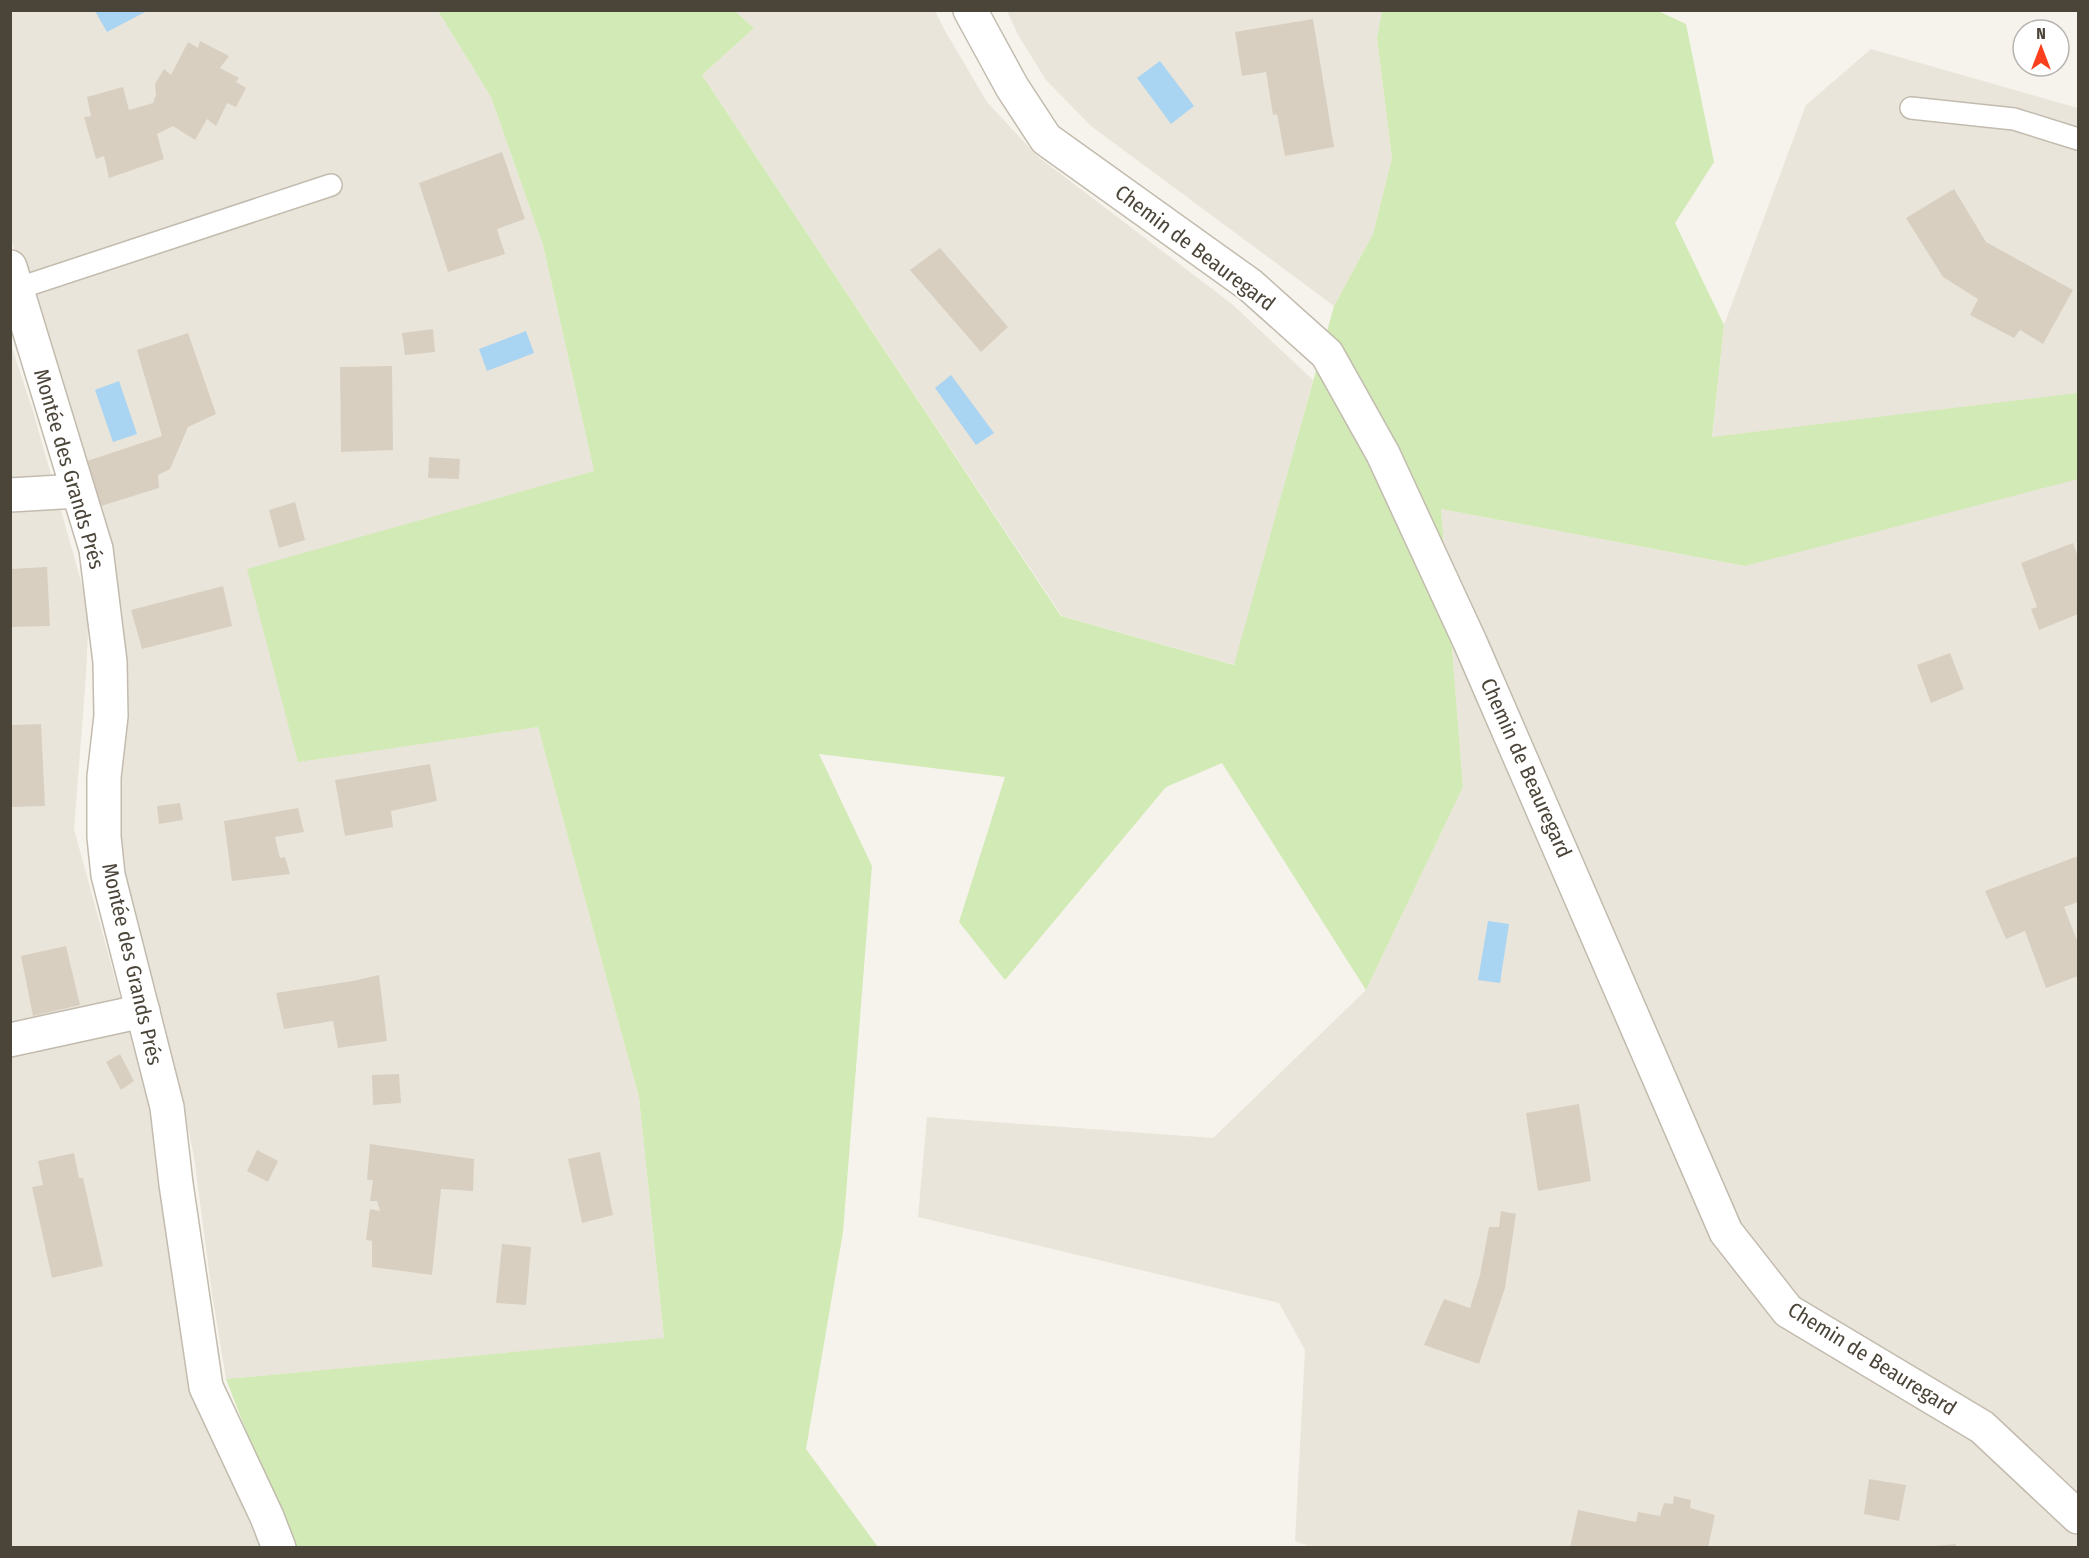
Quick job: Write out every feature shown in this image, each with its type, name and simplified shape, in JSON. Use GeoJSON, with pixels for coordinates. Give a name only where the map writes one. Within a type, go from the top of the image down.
{"type":"FeatureCollection","features":[{"type":"Feature","properties":{"kind":"street","name":"Chemin de Beauregard"},"geometry":{"type":"LineString","coordinates":[[970,10],[1012,87],[1046,139],[1250,285],[1327,354],[1383,454],[1470,642],[1726,1232],[1788,1311],[1982,1427],[2079,1517]]}},
{"type":"Feature","properties":{"kind":"street","name":"Montée des Grands Prés"},"geometry":{"type":"LineString","coordinates":[[13,278],[96,549],[110,662],[111,716],[104,777],[104,837],[108,875],[167,1107],[206,1387],[267,1517],[279,1548]]}},
{"type":"Feature","properties":{"kind":"street"},"geometry":{"type":"LineString","coordinates":[[10,495],[78,491]]}},
{"type":"Feature","properties":{"kind":"street"},"geometry":{"type":"LineString","coordinates":[[10,1040],[143,1011]]}},
{"type":"Feature","properties":{"kind":"lane"},"geometry":{"type":"LineString","coordinates":[[1911,108],[2014,119],[2079,139]]}},
{"type":"Feature","properties":{"kind":"lane"},"geometry":{"type":"LineString","coordinates":[[13,278],[331,185]]}},
{"type":"Feature","properties":{"kind":"shaded area"},"geometry":{"type":"Polygon","coordinates":[[[11,11],[438,11],[491,97],[543,245],[594,471],[248,570],[298,761],[538,727],[639,1097],[664,1339],[226,1379],[194,1157],[179,1085],[129,929],[113,820],[126,664],[120,603],[109,552],[11,239],[11,11]]]}},
{"type":"Feature","properties":{"kind":"shaded area"},"geometry":{"type":"Polygon","coordinates":[[[735,11],[935,11],[987,102],[1037,156],[1232,304],[1313,380],[1235,665],[1062,616],[702,75],[754,28],[735,11]]]}},
{"type":"Feature","properties":{"kind":"shaded area"},"geometry":{"type":"Polygon","coordinates":[[[1007,11],[1382,11],[1377,38],[1392,158],[1373,234],[1334,306],[1091,126],[1046,80],[1018,35],[1007,11]]]}},
{"type":"Feature","properties":{"kind":"shaded area"},"geometry":{"type":"Polygon","coordinates":[[[1871,49],[2078,108],[2078,1547],[1311,1547],[1295,1541],[1305,1350],[1279,1303],[918,1217],[927,1117],[1213,1138],[1366,990],[1463,787],[1441,509],[1745,566],[1712,438],[1724,325],[1806,105],[1871,49]]]}},
{"type":"Feature","properties":{"kind":"shaded area"},"geometry":{"type":"Polygon","coordinates":[[[10,342],[33,411],[89,610],[74,829],[154,1121],[201,1410],[260,1547],[11,1547],[10,342]]]}},
{"type":"Feature","properties":{"kind":"green space"},"geometry":{"type":"Polygon","coordinates":[[[1656,10],[1686,24],[1714,162],[1675,223],[1724,325],[1712,437],[2078,393],[2078,479],[1745,566],[1441,509],[1463,787],[1366,990],[1222,763],[1166,787],[1005,980],[959,922],[1005,777],[819,754],[872,866],[843,1232],[806,1449],[878,1547],[291,1547],[226,1379],[664,1338],[639,1097],[538,727],[298,762],[247,569],[594,471],[543,245],[491,97],[438,11],[735,11],[754,28],[702,75],[1061,616],[1234,665],[1334,306],[1373,234],[1392,158],[1377,38],[1382,11],[1656,10]]]}},
{"type":"Feature","properties":{"kind":"water"},"geometry":{"type":"Polygon","coordinates":[[[95,11],[147,11],[107,32],[95,11]]]}},
{"type":"Feature","properties":{"kind":"water"},"geometry":{"type":"Polygon","coordinates":[[[1160,61],[1194,106],[1171,124],[1137,78],[1160,61]]]}},
{"type":"Feature","properties":{"kind":"water"},"geometry":{"type":"Polygon","coordinates":[[[526,331],[534,353],[487,371],[479,349],[526,331]]]}},
{"type":"Feature","properties":{"kind":"water"},"geometry":{"type":"Polygon","coordinates":[[[951,375],[994,433],[976,445],[935,388],[951,375]]]}},
{"type":"Feature","properties":{"kind":"water"},"geometry":{"type":"Polygon","coordinates":[[[119,381],[137,434],[113,442],[95,390],[119,381]]]}},
{"type":"Feature","properties":{"kind":"water"},"geometry":{"type":"Polygon","coordinates":[[[1488,921],[1509,924],[1500,983],[1478,980],[1488,921]]]}},
{"type":"Feature","properties":{"kind":"building"},"geometry":{"type":"Polygon","coordinates":[[[1313,19],[1334,147],[1285,156],[1277,114],[1273,115],[1266,72],[1242,76],[1235,32],[1313,19]]]}},
{"type":"Feature","properties":{"kind":"building"},"geometry":{"type":"Polygon","coordinates":[[[200,41],[229,56],[220,68],[239,78],[236,82],[246,88],[236,107],[227,103],[216,126],[207,119],[195,140],[173,126],[157,134],[164,159],[109,178],[104,156],[96,159],[84,117],[91,116],[87,97],[123,87],[129,110],[153,103],[156,95],[155,84],[164,69],[171,75],[188,42],[198,48],[200,41]]]}},
{"type":"Feature","properties":{"kind":"building"},"geometry":{"type":"Polygon","coordinates":[[[502,152],[525,219],[497,229],[505,254],[448,272],[419,183],[502,152]]]}},
{"type":"Feature","properties":{"kind":"building"},"geometry":{"type":"Polygon","coordinates":[[[1954,189],[1986,242],[2073,290],[2043,344],[2020,330],[2014,338],[1970,315],[1978,299],[1943,277],[1906,218],[1954,189]]]}},
{"type":"Feature","properties":{"kind":"building"},"geometry":{"type":"Polygon","coordinates":[[[940,248],[1008,327],[981,352],[910,270],[940,248]]]}},
{"type":"Feature","properties":{"kind":"building"},"geometry":{"type":"Polygon","coordinates":[[[433,329],[435,352],[405,355],[402,333],[433,329]]]}},
{"type":"Feature","properties":{"kind":"building"},"geometry":{"type":"Polygon","coordinates":[[[188,333],[216,414],[188,427],[170,469],[158,475],[159,488],[101,506],[87,461],[162,436],[137,350],[188,333]]]}},
{"type":"Feature","properties":{"kind":"building"},"geometry":{"type":"Polygon","coordinates":[[[392,366],[393,450],[341,452],[340,367],[392,366]]]}},
{"type":"Feature","properties":{"kind":"building"},"geometry":{"type":"Polygon","coordinates":[[[429,457],[460,459],[459,479],[428,478],[429,457]]]}},
{"type":"Feature","properties":{"kind":"building"},"geometry":{"type":"Polygon","coordinates":[[[295,502],[305,540],[279,548],[269,510],[295,502]]]}},
{"type":"Feature","properties":{"kind":"building"},"geometry":{"type":"Polygon","coordinates":[[[2073,543],[2078,557],[2078,614],[2039,630],[2031,609],[2037,607],[2021,563],[2073,543]]]}},
{"type":"Feature","properties":{"kind":"building"},"geometry":{"type":"Polygon","coordinates":[[[47,567],[50,626],[10,627],[10,569],[47,567]]]}},
{"type":"Feature","properties":{"kind":"building"},"geometry":{"type":"Polygon","coordinates":[[[223,586],[232,626],[142,649],[131,610],[223,586]]]}},
{"type":"Feature","properties":{"kind":"building"},"geometry":{"type":"Polygon","coordinates":[[[1950,653],[1964,689],[1931,703],[1917,665],[1950,653]]]}},
{"type":"Feature","properties":{"kind":"building"},"geometry":{"type":"Polygon","coordinates":[[[41,724],[45,806],[10,807],[10,725],[41,724]]]}},
{"type":"Feature","properties":{"kind":"building"},"geometry":{"type":"Polygon","coordinates":[[[430,764],[437,801],[391,811],[393,827],[345,836],[335,780],[430,764]]]}},
{"type":"Feature","properties":{"kind":"building"},"geometry":{"type":"Polygon","coordinates":[[[180,803],[183,820],[159,824],[157,806],[180,803]]]}},
{"type":"Feature","properties":{"kind":"building"},"geometry":{"type":"Polygon","coordinates":[[[298,808],[304,832],[275,837],[280,858],[285,857],[290,874],[232,881],[224,821],[298,808]]]}},
{"type":"Feature","properties":{"kind":"building"},"geometry":{"type":"Polygon","coordinates":[[[2078,856],[2078,902],[2064,907],[2078,943],[2078,976],[2046,988],[2025,931],[2006,939],[1985,891],[2078,856]]]}},
{"type":"Feature","properties":{"kind":"building"},"geometry":{"type":"Polygon","coordinates":[[[66,946],[80,1005],[33,1016],[21,956],[66,946]]]}},
{"type":"Feature","properties":{"kind":"building"},"geometry":{"type":"Polygon","coordinates":[[[379,975],[387,1041],[338,1048],[333,1021],[284,1029],[276,993],[379,975]]]}},
{"type":"Feature","properties":{"kind":"building"},"geometry":{"type":"Polygon","coordinates":[[[120,1054],[134,1081],[121,1090],[106,1062],[120,1054]]]}},
{"type":"Feature","properties":{"kind":"building"},"geometry":{"type":"Polygon","coordinates":[[[399,1074],[401,1103],[373,1105],[372,1075],[399,1074]]]}},
{"type":"Feature","properties":{"kind":"building"},"geometry":{"type":"Polygon","coordinates":[[[1579,1104],[1591,1181],[1538,1191],[1526,1113],[1579,1104]]]}},
{"type":"Feature","properties":{"kind":"building"},"geometry":{"type":"Polygon","coordinates":[[[370,1144],[474,1159],[473,1191],[441,1189],[432,1275],[372,1267],[372,1241],[366,1240],[370,1209],[380,1211],[377,1201],[370,1201],[373,1180],[367,1180],[370,1144]]]}},
{"type":"Feature","properties":{"kind":"building"},"geometry":{"type":"Polygon","coordinates":[[[257,1150],[278,1161],[268,1182],[247,1171],[257,1150]]]}},
{"type":"Feature","properties":{"kind":"building"},"geometry":{"type":"Polygon","coordinates":[[[600,1152],[613,1215],[582,1223],[568,1159],[600,1152]]]}},
{"type":"Feature","properties":{"kind":"building"},"geometry":{"type":"Polygon","coordinates":[[[74,1153],[79,1178],[83,1178],[103,1266],[52,1278],[32,1187],[43,1185],[38,1161],[74,1153]]]}},
{"type":"Feature","properties":{"kind":"building"},"geometry":{"type":"Polygon","coordinates":[[[1501,1211],[1516,1214],[1505,1288],[1479,1364],[1424,1345],[1444,1299],[1470,1308],[1480,1275],[1489,1227],[1499,1227],[1501,1211]]]}},
{"type":"Feature","properties":{"kind":"building"},"geometry":{"type":"Polygon","coordinates":[[[502,1244],[531,1247],[526,1305],[496,1303],[502,1244]]]}},
{"type":"Feature","properties":{"kind":"building"},"geometry":{"type":"Polygon","coordinates":[[[1869,1479],[1906,1485],[1899,1521],[1864,1514],[1869,1479]]]}},
{"type":"Feature","properties":{"kind":"building"},"geometry":{"type":"Polygon","coordinates":[[[1674,1496],[1691,1500],[1690,1508],[1715,1515],[1708,1548],[1570,1548],[1578,1510],[1636,1522],[1638,1512],[1660,1516],[1664,1503],[1673,1504],[1674,1496]]]}},
{"type":"Feature","properties":{"kind":"building"},"geometry":{"type":"Polygon","coordinates":[[[1956,1544],[1956,1548],[1933,1548],[1933,1546],[1956,1544]]]}}]}
